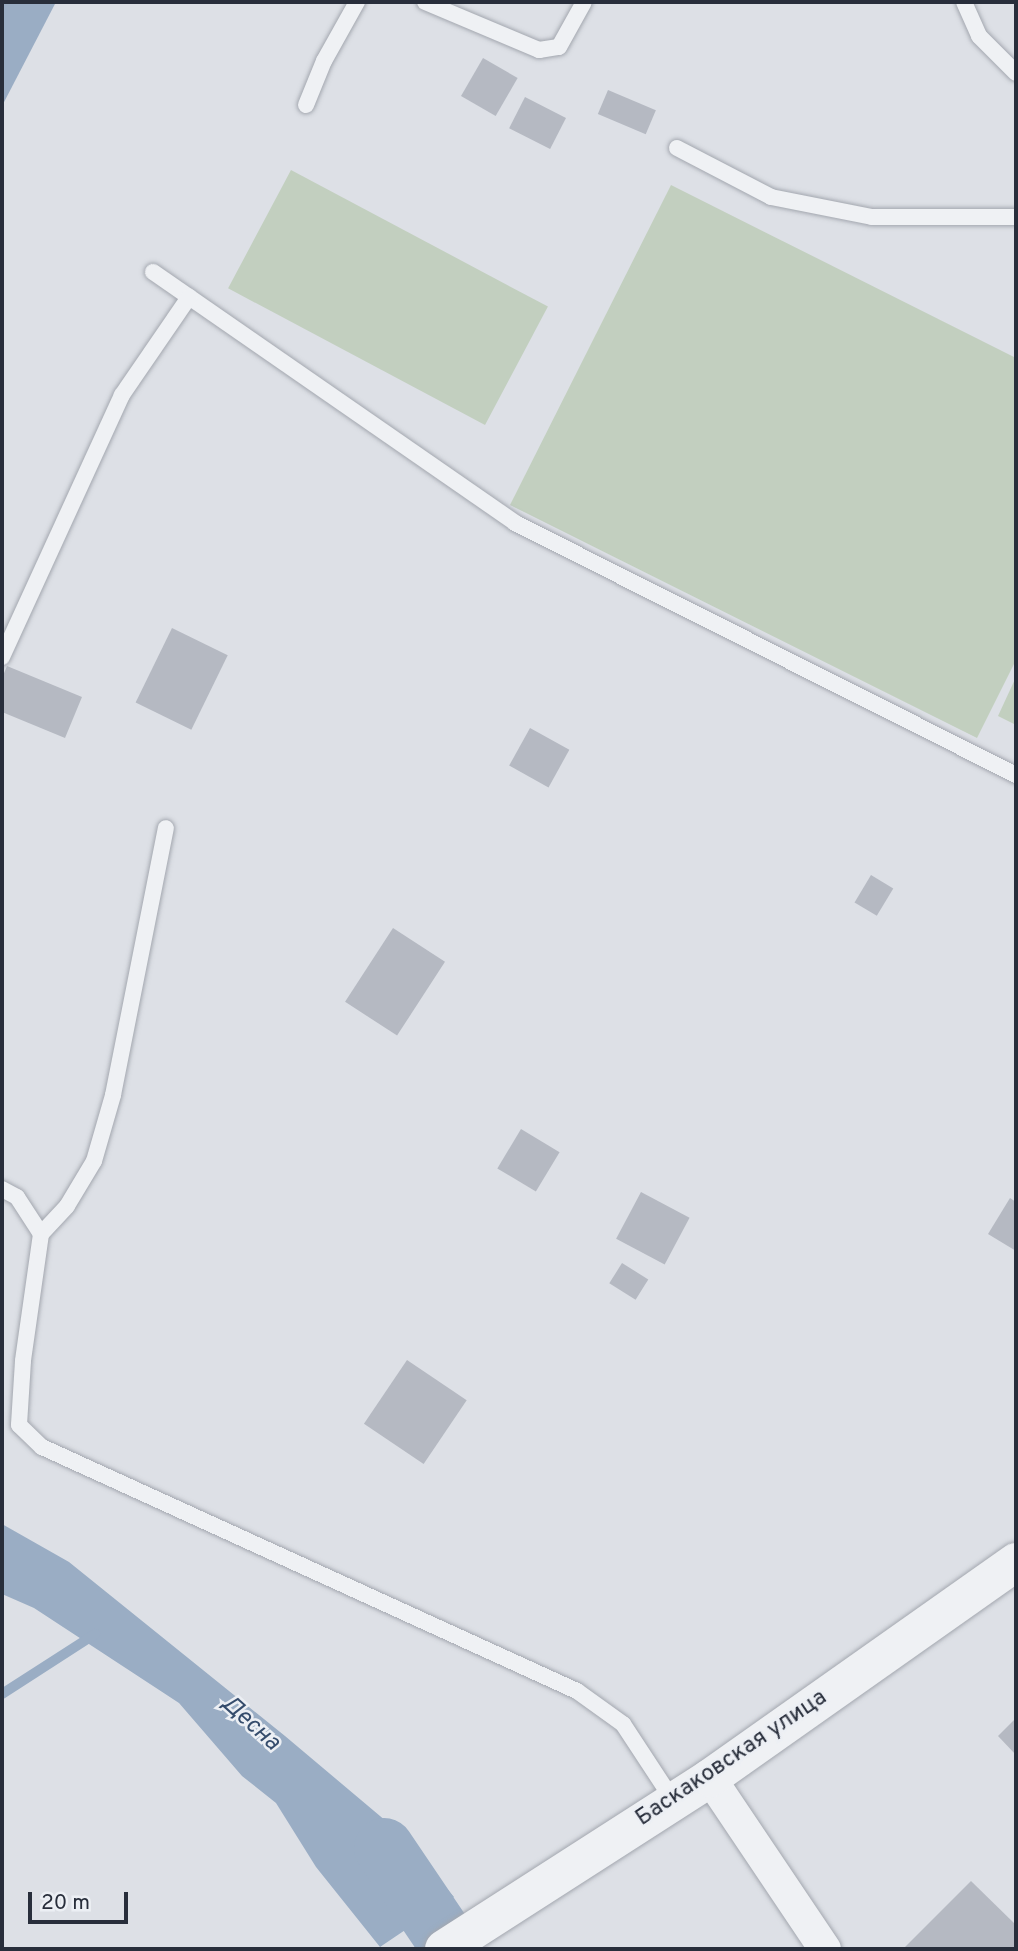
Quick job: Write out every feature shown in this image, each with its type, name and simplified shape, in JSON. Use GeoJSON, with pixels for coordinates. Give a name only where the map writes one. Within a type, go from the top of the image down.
{"type":"FeatureCollection","features":[{"type":"Feature","properties":{"kind":"street","name":"Баскаковская улица"},"geometry":{"type":"LineString","coordinates":[[444,1949],[710,1778],[1016,1562]]}},
{"type":"Feature","properties":{"kind":"street"},"geometry":{"type":"LineString","coordinates":[[710,1778],[825,1949]]}},
{"type":"Feature","properties":{"kind":"lane"},"geometry":{"type":"LineString","coordinates":[[306,105],[324,61],[357,2]]}},
{"type":"Feature","properties":{"kind":"lane"},"geometry":{"type":"LineString","coordinates":[[425,2],[539,50],[559,47],[584,2]]}},
{"type":"Feature","properties":{"kind":"lane"},"geometry":{"type":"LineString","coordinates":[[964,2],[979,36],[1016,73]]}},
{"type":"Feature","properties":{"kind":"lane"},"geometry":{"type":"LineString","coordinates":[[677,148],[771,197],[872,217],[1016,217]]}},
{"type":"Feature","properties":{"kind":"lane"},"geometry":{"type":"LineString","coordinates":[[153,272],[515,523],[1016,775]]}},
{"type":"Feature","properties":{"kind":"lane"},"geometry":{"type":"LineString","coordinates":[[2,657],[122,395],[189,297]]}},
{"type":"Feature","properties":{"kind":"lane"},"geometry":{"type":"LineString","coordinates":[[166,828],[113,1095],[94,1161],[67,1206],[41,1234],[23,1361],[19,1425],[42,1447],[577,1691],[623,1724],[673,1800]]}},
{"type":"Feature","properties":{"kind":"lane"},"geometry":{"type":"LineString","coordinates":[[2,1189],[17,1196],[41,1234]]}},
{"type":"Feature","properties":{"kind":"green space"},"geometry":{"type":"Polygon","coordinates":[[[291,170],[548,307],[485,425],[228,288],[291,170]]]}},
{"type":"Feature","properties":{"kind":"green space"},"geometry":{"type":"Polygon","coordinates":[[[671,185],[1016,358],[1016,660],[977,738],[510,505],[671,185]]]}},
{"type":"Feature","properties":{"kind":"green space"},"geometry":{"type":"Polygon","coordinates":[[[1016,677],[1016,725],[998,716],[1016,677]]]}},
{"type":"Feature","properties":{"kind":"water"},"geometry":{"type":"Polygon","coordinates":[[[2,2],[56,2],[2,106],[2,2]]]}},
{"type":"Feature","properties":{"kind":"water"},"geometry":{"type":"Polygon","coordinates":[[[2,1524],[69,1562],[285,1736],[399,1832],[454,1897],[380,1947],[316,1867],[276,1803],[242,1776],[179,1703],[34,1608],[2,1594],[2,1524]]]}},
{"type":"Feature","properties":{"kind":"building"},"geometry":{"type":"Polygon","coordinates":[[[483,58],[518,78],[496,116],[461,96],[483,58]]]}},
{"type":"Feature","properties":{"kind":"building"},"geometry":{"type":"Polygon","coordinates":[[[608,90],[656,110],[646,134],[598,114],[608,90]]]}},
{"type":"Feature","properties":{"kind":"building"},"geometry":{"type":"Polygon","coordinates":[[[525,97],[566,118],[550,149],[509,128],[525,97]]]}},
{"type":"Feature","properties":{"kind":"building"},"geometry":{"type":"Polygon","coordinates":[[[172,628],[228,655],[191,730],[136,703],[172,628]]]}},
{"type":"Feature","properties":{"kind":"building"},"geometry":{"type":"Polygon","coordinates":[[[7,666],[82,697],[65,738],[2,712],[2,678],[7,666]]]}},
{"type":"Feature","properties":{"kind":"building"},"geometry":{"type":"Polygon","coordinates":[[[530,728],[569,750],[549,787],[509,766],[530,728]]]}},
{"type":"Feature","properties":{"kind":"building"},"geometry":{"type":"Polygon","coordinates":[[[871,875],[893,888],[877,916],[855,902],[871,875]]]}},
{"type":"Feature","properties":{"kind":"building"},"geometry":{"type":"Polygon","coordinates":[[[393,928],[445,962],[397,1036],[345,1002],[393,928]]]}},
{"type":"Feature","properties":{"kind":"building"},"geometry":{"type":"Polygon","coordinates":[[[521,1129],[560,1152],[536,1192],[497,1168],[521,1129]]]}},
{"type":"Feature","properties":{"kind":"building"},"geometry":{"type":"Polygon","coordinates":[[[641,1192],[690,1218],[665,1265],[616,1239],[641,1192]]]}},
{"type":"Feature","properties":{"kind":"building"},"geometry":{"type":"Polygon","coordinates":[[[1010,1198],[1016,1202],[1016,1251],[988,1234],[1010,1198]]]}},
{"type":"Feature","properties":{"kind":"building"},"geometry":{"type":"Polygon","coordinates":[[[622,1263],[648,1279],[636,1300],[609,1283],[622,1263]]]}},
{"type":"Feature","properties":{"kind":"building"},"geometry":{"type":"Polygon","coordinates":[[[407,1360],[467,1400],[424,1464],[364,1424],[407,1360]]]}},
{"type":"Feature","properties":{"kind":"building"},"geometry":{"type":"Polygon","coordinates":[[[1016,1718],[1016,1755],[998,1736],[1016,1718]]]}},
{"type":"Feature","properties":{"kind":"building"},"geometry":{"type":"Polygon","coordinates":[[[971,1881],[1016,1925],[1016,1949],[903,1949],[971,1881]]]}},
{"type":"Feature","properties":{"kind":"waterway"},"geometry":{"type":"LineString","coordinates":[[2,1694],[95,1634]]}},
{"type":"Feature","properties":{"kind":"waterway","name":"Десна"},"geometry":{"type":"LineString","coordinates":[[384,1848],[452,1949]]}}]}
